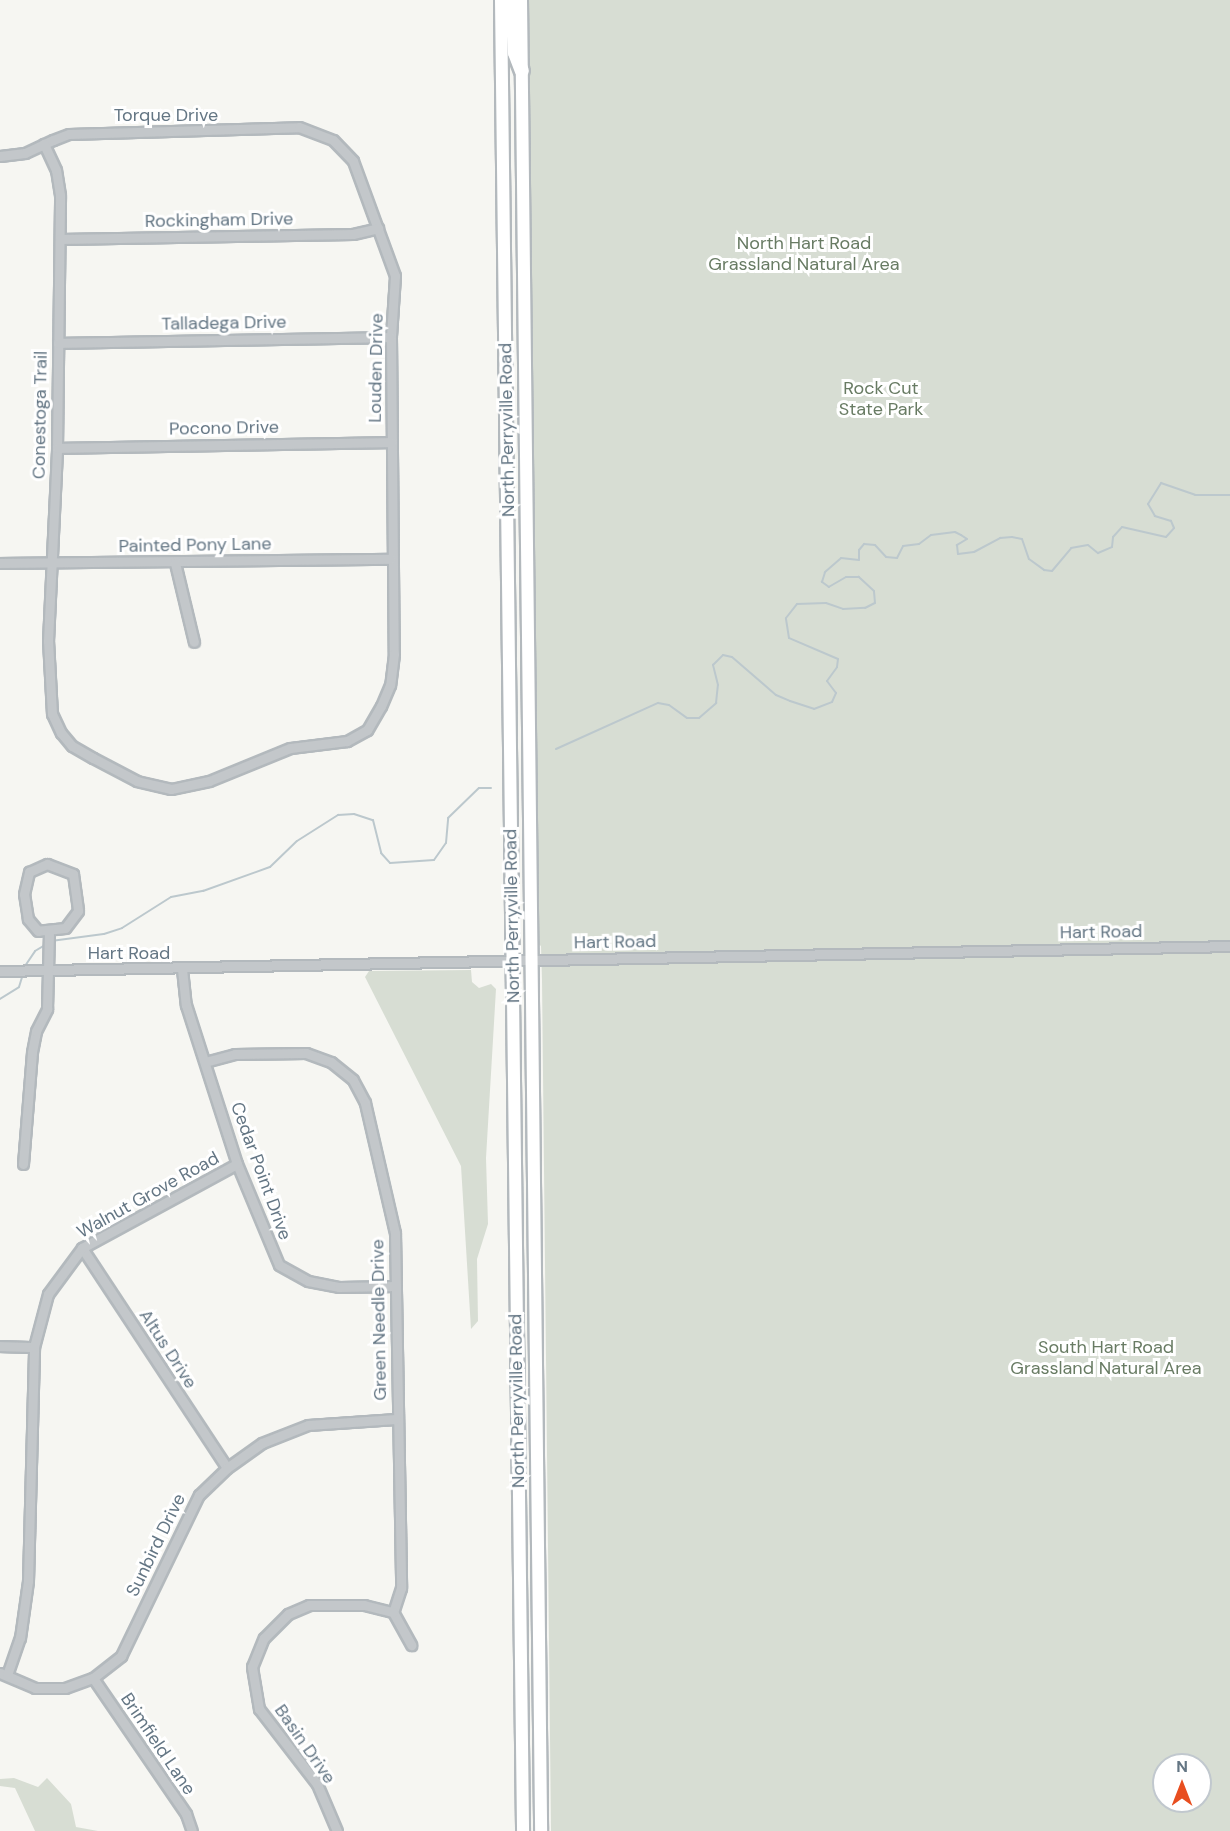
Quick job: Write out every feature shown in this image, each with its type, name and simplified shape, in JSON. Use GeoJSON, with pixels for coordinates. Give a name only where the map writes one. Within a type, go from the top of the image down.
{"type":"FeatureCollection","features":[{"type":"Feature","properties":{"kind":"main road","name":"North Perryville Road"},"geometry":{"type":"LineString","coordinates":[[501,0],[523,1831]]}},
{"type":"Feature","properties":{"kind":"main road"},"geometry":{"type":"LineString","coordinates":[[512,0],[515,52],[522,72]]}},
{"type":"Feature","properties":{"kind":"main road","name":"North Perryville Road"},"geometry":{"type":"LineString","coordinates":[[521,0],[529,960],[541,1831]]}},
{"type":"Feature","properties":{"kind":"street","name":"Torque Drive"},"geometry":{"type":"LineString","coordinates":[[0,156],[13,156],[69,134],[101,130],[299,128],[333,140]]}},
{"type":"Feature","properties":{"kind":"street","name":"Louden Drive"},"geometry":{"type":"LineString","coordinates":[[49,690],[52,714],[72,746],[156,788],[188,786],[290,748],[346,741],[367,730],[390,685],[394,611],[391,559],[391,337],[395,276],[353,161],[333,140]]}},
{"type":"Feature","properties":{"kind":"street","name":"Conestoga Trail"},"geometry":{"type":"LineString","coordinates":[[44,144],[56,170],[60,195],[57,448],[50,563],[49,690]]}},
{"type":"Feature","properties":{"kind":"street","name":"Rockingham Drive"},"geometry":{"type":"LineString","coordinates":[[60,239],[353,234],[378,228]]}},
{"type":"Feature","properties":{"kind":"street","name":"Talladega Drive"},"geometry":{"type":"LineString","coordinates":[[58,343],[391,337]]}},
{"type":"Feature","properties":{"kind":"street","name":"Pocono Drive"},"geometry":{"type":"LineString","coordinates":[[57,448],[392,442]]}},
{"type":"Feature","properties":{"kind":"street","name":"Painted Pony Lane"},"geometry":{"type":"LineString","coordinates":[[0,563],[391,559]]}},
{"type":"Feature","properties":{"kind":"street"},"geometry":{"type":"LineString","coordinates":[[175,563],[194,642]]}},
{"type":"Feature","properties":{"kind":"street"},"geometry":{"type":"LineString","coordinates":[[47,864],[73,874],[78,891],[78,911],[65,928],[49,930],[38,931],[28,919],[24,894],[29,872],[47,864]]}},
{"type":"Feature","properties":{"kind":"street"},"geometry":{"type":"LineString","coordinates":[[23,1164],[32,1052],[36,1031],[47,1009],[49,930]]}},
{"type":"Feature","properties":{"kind":"street","name":"Hart Road"},"geometry":{"type":"LineString","coordinates":[[0,971],[1230,946]]}},
{"type":"Feature","properties":{"kind":"street","name":"Cedar Point Drive"},"geometry":{"type":"LineString","coordinates":[[182,969],[186,1005],[237,1164],[279,1265],[308,1281],[339,1287],[396,1286]]}},
{"type":"Feature","properties":{"kind":"street","name":"Green Needle Drive"},"geometry":{"type":"LineString","coordinates":[[205,1062],[235,1054],[306,1053],[332,1062],[353,1080],[365,1103],[395,1233],[396,1419],[401,1588],[393,1612]]}},
{"type":"Feature","properties":{"kind":"street","name":"Walnut Grove Road"},"geometry":{"type":"LineString","coordinates":[[3,1674],[20,1638],[28,1581],[34,1347],[48,1294],[82,1248],[237,1164]]}},
{"type":"Feature","properties":{"kind":"street","name":"Altus Drive"},"geometry":{"type":"LineString","coordinates":[[82,1248],[226,1467]]}},
{"type":"Feature","properties":{"kind":"street"},"geometry":{"type":"LineString","coordinates":[[0,1346],[34,1347]]}},
{"type":"Feature","properties":{"kind":"street","name":"Sunbird Drive"},"geometry":{"type":"LineString","coordinates":[[3,1674],[35,1688],[65,1688],[93,1678],[121,1656],[199,1495],[226,1467],[262,1443],[308,1425],[396,1419]]}},
{"type":"Feature","properties":{"kind":"street","name":"Basin Drive"},"geometry":{"type":"LineString","coordinates":[[337,1831],[316,1784],[260,1709],[252,1667],[264,1638],[288,1614],[309,1605],[364,1605],[393,1612]]}},
{"type":"Feature","properties":{"kind":"street"},"geometry":{"type":"LineString","coordinates":[[393,1612],[411,1645]]}},
{"type":"Feature","properties":{"kind":"street","name":"Brimfield Lane"},"geometry":{"type":"LineString","coordinates":[[93,1678],[186,1814],[192,1831]]}},
{"type":"Feature","properties":{"kind":"green space","name":"Rock Cut State Park"},"geometry":{"type":"Polygon","coordinates":[[[529,0],[1230,0],[1230,1831],[551,1831],[542,980],[541,946],[537,943],[529,0]]]}},
{"type":"Feature","properties":{"kind":"green space"},"geometry":{"type":"Polygon","coordinates":[[[471,970],[472,982],[479,988],[491,984],[496,989],[486,1158],[488,1224],[477,1259],[478,1321],[471,1329],[461,1166],[365,977],[369,971],[471,970]]]}},
{"type":"Feature","properties":{"kind":"green space"},"geometry":{"type":"Polygon","coordinates":[[[14,1778],[38,1787],[47,1778],[71,1804],[76,1827],[98,1831],[35,1831],[15,1788],[0,1786],[0,1779],[14,1778]]]}},
{"type":"Feature","properties":{"kind":"waterway"},"geometry":{"type":"LineString","coordinates":[[556,749],[658,703],[669,705],[687,718],[699,718],[716,703],[718,685],[713,665],[723,655],[732,657],[776,695],[814,709],[832,702],[836,693],[827,681],[837,667],[838,659],[789,638],[786,618],[797,604],[826,603],[843,609],[865,608],[875,603],[874,591],[859,577],[846,577],[829,587],[822,582],[825,572],[841,558],[859,560],[859,550],[864,544],[875,545],[886,557],[897,558],[903,546],[919,544],[931,535],[955,532],[967,539],[957,545],[958,554],[974,552],[1000,538],[1012,537],[1022,539],[1029,559],[1044,570],[1052,571],[1071,548],[1088,545],[1098,553],[1112,547],[1113,537],[1122,527],[1166,537],[1174,528],[1171,521],[1155,516],[1148,504],[1161,483],[1195,495],[1230,495]]}},
{"type":"Feature","properties":{"kind":"waterway"},"geometry":{"type":"LineString","coordinates":[[51,941],[104,934],[122,928],[171,897],[203,891],[270,867],[297,841],[338,815],[354,814],[373,820],[381,853],[390,863],[434,860],[446,843],[448,818],[479,788],[491,788]]}},
{"type":"Feature","properties":{"kind":"waterway"},"geometry":{"type":"LineString","coordinates":[[25,966],[35,951],[45,945]]}},
{"type":"Feature","properties":{"kind":"waterway"},"geometry":{"type":"LineString","coordinates":[[0,999],[19,987],[22,977]]}},
{"type":"Feature","properties":{"kind":"park label","name":"North Hart Road Grassland Natural Area"},"geometry":{"type":"Point","coordinates":[804,254]}},
{"type":"Feature","properties":{"kind":"park label","name":"South Hart Road Grassland Natural Area"},"geometry":{"type":"Point","coordinates":[1106,1358]}}]}
